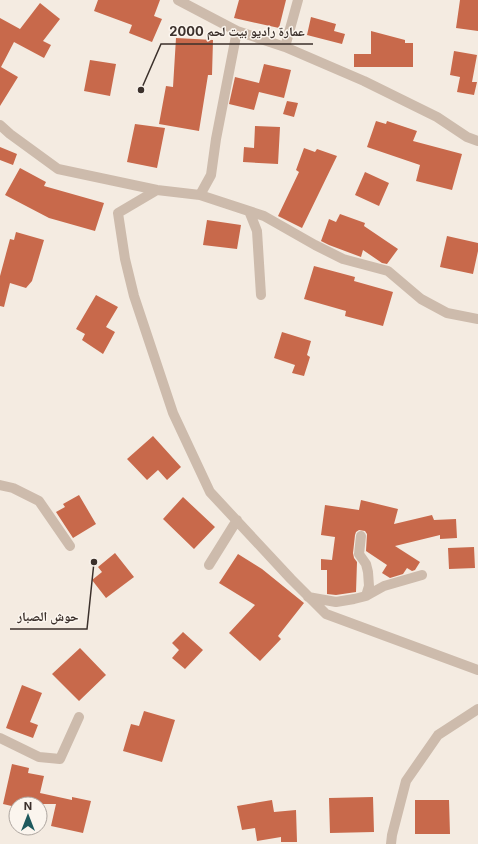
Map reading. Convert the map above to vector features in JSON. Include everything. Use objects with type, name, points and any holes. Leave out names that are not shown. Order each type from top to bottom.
[{"type":"street","points":[[178,0],[237,31],[285,47],[364,81],[437,117],[467,137],[478,141]]},
{"type":"street","points":[[285,47],[298,0]]},
{"type":"street","points":[[200,195],[211,175],[216,139],[237,31]]},
{"type":"street","points":[[0,125],[58,169],[157,190],[200,195],[264,216],[343,259],[388,271],[421,299],[447,313],[478,319]]},
{"type":"street","points":[[157,190],[118,213],[125,259],[134,296],[173,413],[210,492],[308,597],[326,614],[478,670]]},
{"type":"street","points":[[249,211],[257,231],[261,295]]},
{"type":"street","points":[[0,485],[13,488],[39,500],[70,546]]},
{"type":"street","points":[[209,565],[237,520]]},
{"type":"street","points":[[361,536],[359,554],[366,564],[369,586],[366,596]]},
{"type":"street","points":[[308,597],[336,602],[354,599],[366,596],[384,586],[422,575]]},
{"type":"street","points":[[391,844],[406,781],[438,735],[478,709]]},
{"type":"street","points":[[0,738],[39,757],[60,759],[79,717]]},
{"type":"building","points":[[98,0],[160,0],[154,16],[162,19],[152,42],[129,33],[132,25],[94,11]]},
{"type":"building","points":[[239,0],[286,0],[279,28],[234,18]]},
{"type":"building","points":[[460,0],[478,0],[478,31],[456,28]]},
{"type":"building","points":[[40,3],[60,19],[43,41],[51,45],[44,58],[14,42],[1,67],[18,77],[0,106],[0,18],[20,29]]},
{"type":"building","points":[[311,17],[336,24],[334,31],[345,34],[342,44],[307,35]]},
{"type":"building","points":[[371,31],[405,40],[405,43],[413,43],[413,67],[354,67],[354,54],[371,54]]},
{"type":"building","points":[[176,38],[213,40],[212,75],[208,75],[199,131],[159,124],[166,86],[173,87]]},
{"type":"building","points":[[454,51],[477,55],[472,82],[477,82],[474,95],[457,92],[460,77],[450,75]]},
{"type":"building","points":[[90,60],[116,64],[110,96],[84,91]]},
{"type":"building","points":[[264,64],[291,70],[284,98],[259,92],[254,110],[229,104],[235,77],[259,83]]},
{"type":"building","points":[[287,101],[298,103],[294,117],[283,114]]},
{"type":"building","points":[[376,121],[386,124],[387,121],[417,131],[413,141],[462,154],[452,190],[416,181],[420,165],[367,147]]},
{"type":"building","points":[[135,124],[165,128],[157,168],[127,162]]},
{"type":"building","points":[[255,126],[280,127],[278,164],[243,162],[244,147],[254,148]]},
{"type":"building","points":[[0,147],[17,154],[13,165],[0,160]]},
{"type":"building","points":[[304,148],[315,152],[317,149],[337,156],[302,228],[278,216],[299,172],[296,170]]},
{"type":"building","points":[[20,168],[46,182],[44,186],[104,203],[95,231],[49,218],[5,195]]},
{"type":"building","points":[[365,172],[389,183],[379,206],[355,195]]},
{"type":"building","points":[[340,214],[365,223],[364,226],[398,249],[387,264],[382,263],[363,250],[361,257],[321,241],[329,219],[336,222]]},
{"type":"building","points":[[207,220],[241,225],[237,249],[203,245]]},
{"type":"building","points":[[16,232],[44,240],[32,281],[26,288],[10,283],[4,307],[0,306],[0,276],[10,239],[14,240]]},
{"type":"building","points":[[447,236],[478,243],[478,251],[473,274],[440,267]]},
{"type":"building","points":[[314,266],[355,277],[354,281],[393,292],[383,326],[345,316],[346,311],[304,299]]},
{"type":"building","points":[[96,295],[118,307],[106,327],[115,332],[103,354],[82,340],[85,334],[76,329]]},
{"type":"building","points":[[282,332],[311,341],[307,355],[310,357],[304,376],[292,373],[295,365],[274,358]]},
{"type":"building","points":[[153,436],[181,467],[167,480],[158,470],[147,480],[127,459]]},
{"type":"building","points":[[79,495],[96,524],[73,538],[56,512],[65,507],[63,504]]},
{"type":"building","points":[[183,497],[215,527],[194,549],[163,519]]},
{"type":"building","points":[[361,500],[398,509],[394,524],[432,515],[434,520],[456,519],[457,538],[440,539],[440,535],[395,546],[420,562],[415,570],[412,571],[407,568],[403,574],[390,578],[382,573],[387,565],[366,551],[367,534],[365,531],[359,530],[355,535],[353,553],[357,562],[356,592],[336,595],[327,594],[327,570],[321,570],[321,559],[332,560],[335,537],[321,535],[325,505],[359,510]]},
{"type":"building","points":[[474,547],[475,568],[449,569],[448,548]]},
{"type":"building","points":[[115,553],[134,577],[106,598],[92,580],[102,572],[98,567]]},
{"type":"building","points":[[238,554],[262,569],[304,603],[278,636],[281,639],[260,661],[229,633],[255,605],[219,583]]},
{"type":"building","points":[[183,632],[203,650],[185,669],[172,658],[179,650],[172,643]]},
{"type":"building","points":[[80,648],[106,675],[79,701],[52,674]]},
{"type":"building","points":[[22,685],[42,693],[30,722],[38,725],[33,738],[6,728]]},
{"type":"building","points":[[144,711],[175,720],[162,762],[123,751],[131,724],[139,726]]},
{"type":"building","points":[[12,764],[29,768],[28,773],[44,776],[40,793],[72,800],[72,797],[91,801],[83,833],[51,826],[56,804],[48,804],[48,796],[8,796],[8,805],[3,804]]},
{"type":"building","points":[[373,797],[374,832],[330,833],[329,798]]},
{"type":"building","points":[[272,800],[274,812],[296,810],[297,842],[281,842],[281,837],[257,841],[255,828],[242,830],[237,806]]},
{"type":"building","points":[[415,800],[449,800],[450,834],[415,834]]},
{"type":"place","name":"عمارة راديو بيت لحم 2000","points":[[141,90]]},
{"type":"place","name":"حوش الصبار","points":[[94,562]]}]
